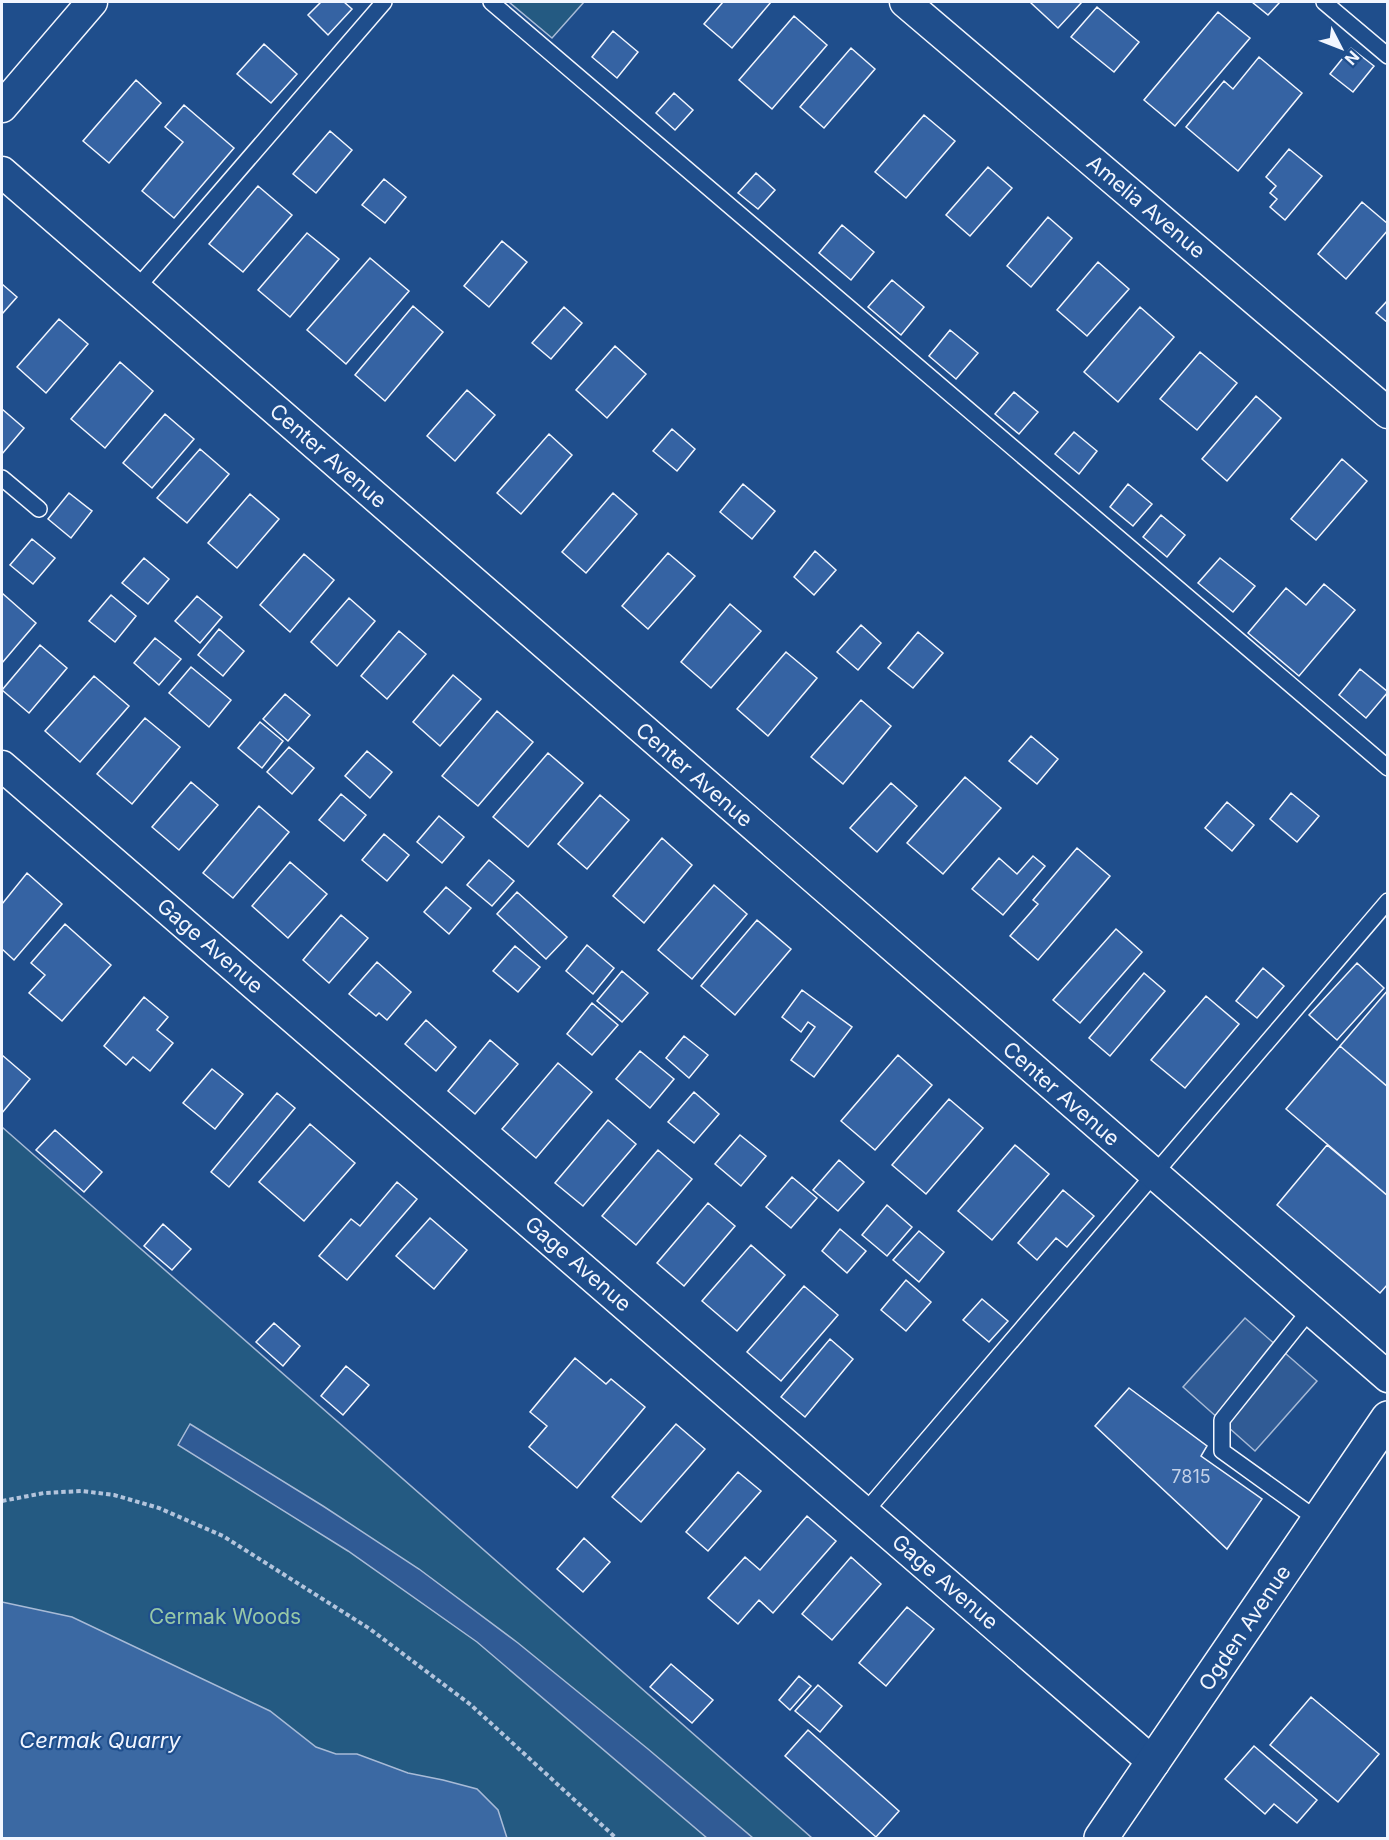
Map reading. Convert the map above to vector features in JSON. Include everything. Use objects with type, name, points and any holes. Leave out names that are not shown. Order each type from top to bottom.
[{"type":"main road","name":"Ogden Avenue","points":[[1101,1839],[1388,1418]]},
{"type":"street","points":[[2,107],[92,2]]},
{"type":"street","name":"Amelia Avenue","points":[[905,2],[1388,413]]},
{"type":"street","name":"Center Avenue","points":[[2,172],[1388,1377]]},
{"type":"street","name":"Gage Avenue","points":[[2,766],[1154,1763]]},
{"type":"lane","points":[[136,289],[384,2]]},
{"type":"lane","points":[[491,2],[1388,768]]},
{"type":"lane","points":[[1324,2],[1388,56]]},
{"type":"lane","points":[[2,478],[39,509]]},
{"type":"lane","points":[[865,1512],[1154,1174],[1384,910]]},
{"type":"lane","points":[[1310,1310],[1222,1420],[1222,1451],[1318,1520]]},
{"type":"path","points":[[2,1501],[44,1493],[82,1491],[114,1495],[159,1508],[224,1536],[370,1629],[471,1705],[616,1839]]},
{"type":"green space","points":[[509,2],[584,2],[552,38]]},
{"type":"green space","name":"Cermak Woods","points":[[2,1127],[812,1838],[2,1838]]},
{"type":"shaded area","points":[[1245,1318],[1317,1381],[1255,1451],[1183,1387]]},
{"type":"shaded area","points":[[190,1424],[323,1506],[419,1569],[518,1643],[753,1838],[707,1838],[477,1642],[348,1551],[178,1445]]},
{"type":"water","name":"Cermak Quarry","points":[[2,1602],[72,1617],[270,1711],[316,1747],[336,1754],[357,1754],[408,1773],[477,1789],[498,1810],[507,1838],[2,1838]]},
{"type":"building","points":[[321,2],[344,2],[352,9],[328,35],[308,15]]},
{"type":"building","points":[[723,2],[771,2],[732,48],[704,24]]},
{"type":"building","points":[[1032,2],[1082,2],[1058,28]]},
{"type":"building","points":[[1252,2],[1280,2],[1268,15]]},
{"type":"building","points":[[1097,7],[1139,42],[1114,72],[1071,37]]},
{"type":"building","points":[[1218,12],[1250,38],[1175,126],[1144,100]]},
{"type":"building","points":[[794,16],[827,45],[772,109],[739,80]]},
{"type":"building","points":[[613,31],[638,52],[617,78],[592,57]]},
{"type":"building","points":[[264,44],[297,74],[271,103],[237,74]]},
{"type":"building","points":[[851,48],[875,69],[824,128],[800,107]]},
{"type":"building","points":[[1351,48],[1374,66],[1353,92],[1330,74]]},
{"type":"building","points":[[1259,57],[1302,93],[1238,171],[1186,127],[1224,81],[1233,89]]},
{"type":"building","points":[[136,80],[161,103],[109,163],[83,141]]},
{"type":"building","points":[[674,93],[693,110],[675,130],[656,113]]},
{"type":"building","points":[[184,105],[234,148],[174,218],[142,191],[183,142],[165,127]]},
{"type":"building","points":[[924,115],[955,141],[906,198],[875,172]]},
{"type":"building","points":[[330,131],[352,150],[316,193],[293,174]]},
{"type":"building","points":[[1289,149],[1322,176],[1285,220],[1270,207],[1277,199],[1270,193],[1276,186],[1266,177]]},
{"type":"building","points":[[988,167],[1012,188],[970,236],[946,215]]},
{"type":"building","points":[[756,173],[775,190],[758,209],[738,193]]},
{"type":"building","points":[[384,179],[406,197],[385,223],[362,205]]},
{"type":"building","points":[[258,186],[292,215],[243,272],[209,244]]},
{"type":"building","points":[[1362,202],[1388,224],[1388,230],[1346,279],[1318,254]]},
{"type":"building","points":[[1048,217],[1072,238],[1031,287],[1007,266]]},
{"type":"building","points":[[842,225],[874,252],[851,280],[819,253]]},
{"type":"building","points":[[307,233],[339,259],[290,317],[258,290]]},
{"type":"building","points":[[502,241],[527,262],[489,307],[464,286]]},
{"type":"building","points":[[370,258],[409,291],[346,364],[307,330]]},
{"type":"building","points":[[1098,262],[1129,289],[1087,336],[1057,310]]},
{"type":"building","points":[[892,280],[924,307],[901,335],[868,307]]},
{"type":"building","points":[[2,284],[17,297],[2,314]]},
{"type":"building","points":[[1388,300],[1388,323],[1376,313]]},
{"type":"building","points":[[413,306],[443,332],[385,401],[355,375]]},
{"type":"building","points":[[564,307],[582,323],[551,359],[532,343]]},
{"type":"building","points":[[1140,307],[1174,337],[1118,402],[1084,372]]},
{"type":"building","points":[[59,319],[88,344],[46,393],[17,367]]},
{"type":"building","points":[[950,330],[978,353],[956,379],[929,356]]},
{"type":"building","points":[[615,346],[646,374],[607,418],[576,390]]},
{"type":"building","points":[[1200,352],[1237,383],[1197,430],[1160,399]]},
{"type":"building","points":[[120,362],[153,391],[105,448],[71,419]]},
{"type":"building","points":[[467,390],[495,415],[455,461],[427,436]]},
{"type":"building","points":[[1014,392],[1038,412],[1019,434],[995,414]]},
{"type":"building","points":[[1256,396],[1281,418],[1227,481],[1202,459]]},
{"type":"building","points":[[2,409],[24,428],[2,454]]},
{"type":"building","points":[[165,414],[194,439],[152,488],[123,463]]},
{"type":"building","points":[[672,429],[695,449],[677,471],[653,451]]},
{"type":"building","points":[[1074,432],[1097,451],[1079,474],[1055,454]]},
{"type":"building","points":[[549,434],[572,455],[521,514],[497,493]]},
{"type":"building","points":[[200,449],[229,474],[187,523],[157,498]]},
{"type":"building","points":[[1342,459],[1367,481],[1316,540],[1291,519]]},
{"type":"building","points":[[743,484],[775,511],[752,539],[720,512]]},
{"type":"building","points":[[1128,484],[1152,504],[1133,526],[1110,507]]},
{"type":"building","points":[[69,493],[92,511],[71,538],[48,519]]},
{"type":"building","points":[[613,493],[637,514],[586,573],[562,552]]},
{"type":"building","points":[[250,494],[279,519],[237,568],[208,543]]},
{"type":"building","points":[[1161,515],[1185,535],[1167,557],[1143,537]]},
{"type":"building","points":[[32,539],[55,558],[33,584],[10,565]]},
{"type":"building","points":[[815,551],[836,570],[814,595],[794,577]]},
{"type":"building","points":[[668,553],[695,576],[648,629],[622,606]]},
{"type":"building","points":[[304,554],[334,580],[290,632],[260,605]]},
{"type":"building","points":[[144,558],[169,579],[148,604],[122,583]]},
{"type":"building","points":[[1220,558],[1255,586],[1233,612],[1198,583]]},
{"type":"building","points":[[1324,584],[1355,610],[1299,676],[1248,633],[1286,588],[1306,605]]},
{"type":"building","points":[[2,593],[36,623],[2,663]]},
{"type":"building","points":[[111,595],[136,616],[115,642],[89,621]]},
{"type":"building","points":[[197,596],[222,617],[200,643],[175,621]]},
{"type":"building","points":[[349,598],[375,621],[337,666],[311,642]]},
{"type":"building","points":[[730,604],[761,631],[711,688],[681,662]]},
{"type":"building","points":[[861,625],[881,643],[858,670],[837,652]]},
{"type":"building","points":[[219,629],[244,651],[223,676],[198,655]]},
{"type":"building","points":[[399,631],[426,654],[387,699],[361,676]]},
{"type":"building","points":[[918,632],[943,653],[913,688],[888,668]]},
{"type":"building","points":[[155,638],[181,659],[159,685],[134,663]]},
{"type":"building","points":[[40,645],[67,668],[29,713],[2,690]]},
{"type":"building","points":[[786,652],[817,678],[768,736],[737,709]]},
{"type":"building","points":[[191,667],[231,700],[209,727],[169,693]]},
{"type":"building","points":[[1360,669],[1388,692],[1366,718],[1339,695]]},
{"type":"building","points":[[453,675],[481,699],[440,746],[413,722]]},
{"type":"building","points":[[94,676],[129,706],[80,762],[45,731]]},
{"type":"building","points":[[285,694],[310,715],[288,741],[263,719]]},
{"type":"building","points":[[861,700],[891,726],[843,784],[811,757]]},
{"type":"building","points":[[497,711],[533,742],[478,806],[442,776]]},
{"type":"building","points":[[145,718],[180,747],[132,804],[97,774]]},
{"type":"building","points":[[260,722],[283,741],[262,768],[238,748]]},
{"type":"building","points":[[1031,736],[1058,759],[1037,784],[1009,761]]},
{"type":"building","points":[[289,747],[314,768],[292,794],[267,772]]},
{"type":"building","points":[[367,751],[392,772],[370,798],[345,776]]},
{"type":"building","points":[[548,753],[583,783],[528,847],[493,817]]},
{"type":"building","points":[[965,777],[1001,808],[943,874],[907,843]]},
{"type":"building","points":[[191,782],[218,805],[179,850],[152,827]]},
{"type":"building","points":[[891,783],[917,806],[877,852],[850,828]]},
{"type":"building","points":[[1291,793],[1319,816],[1297,842],[1270,819]]},
{"type":"building","points":[[341,794],[366,815],[344,841],[319,820]]},
{"type":"building","points":[[600,795],[629,820],[587,869],[558,844]]},
{"type":"building","points":[[1227,802],[1254,825],[1232,851],[1205,828]]},
{"type":"building","points":[[259,806],[289,832],[233,898],[203,873]]},
{"type":"building","points":[[439,816],[464,837],[442,863],[417,842]]},
{"type":"building","points":[[384,834],[409,855],[387,881],[362,860]]},
{"type":"building","points":[[662,838],[692,865],[644,923],[613,896]]},
{"type":"building","points":[[1077,848],[1110,876],[1038,960],[1010,936],[1038,904],[1033,900]]},
{"type":"building","points":[[1033,856],[1045,866],[1003,915],[972,889],[999,858],[1017,874]]},
{"type":"building","points":[[489,860],[514,881],[492,906],[467,885]]},
{"type":"building","points":[[290,862],[327,894],[288,938],[252,906]]},
{"type":"building","points":[[27,873],[62,904],[14,960],[2,949],[2,904]]},
{"type":"building","points":[[714,885],[747,914],[692,979],[658,950]]},
{"type":"building","points":[[446,887],[471,908],[449,934],[424,912]]},
{"type":"building","points":[[517,892],[567,937],[546,959],[497,914]]},
{"type":"building","points":[[341,915],[368,938],[329,983],[303,960]]},
{"type":"building","points":[[757,920],[791,949],[735,1015],[701,986]]},
{"type":"building","points":[[65,924],[111,965],[62,1021],[29,993],[45,975],[31,963]]},
{"type":"building","points":[[1116,929],[1142,952],[1080,1023],[1053,1000]]},
{"type":"building","points":[[587,945],[614,968],[593,994],[566,971]]},
{"type":"building","points":[[515,946],[540,967],[518,992],[493,971]]},
{"type":"building","points":[[377,962],[411,992],[387,1020],[379,1013],[376,1016],[349,994]]},
{"type":"building","points":[[1357,963],[1384,988],[1337,1040],[1309,1015]]},
{"type":"building","points":[[1263,968],[1284,986],[1257,1018],[1236,1001]]},
{"type":"building","points":[[622,971],[648,993],[622,1022],[597,1001]]},
{"type":"building","points":[[1144,973],[1165,991],[1110,1056],[1089,1038]]},
{"type":"building","points":[[802,990],[852,1027],[814,1077],[791,1060],[815,1027],[808,1022],[801,1032],[782,1017]]},
{"type":"building","points":[[1388,990],[1388,1087],[1340,1046]]},
{"type":"building","points":[[1206,996],[1239,1024],[1185,1088],[1151,1060]]},
{"type":"building","points":[[144,997],[168,1017],[157,1030],[173,1043],[150,1071],[133,1057],[126,1065],[104,1046]]},
{"type":"building","points":[[592,1003],[618,1025],[592,1055],[567,1034]]},
{"type":"building","points":[[426,1020],[456,1047],[436,1071],[405,1044]]},
{"type":"building","points":[[684,1036],[708,1055],[689,1078],[666,1058]]},
{"type":"building","points":[[490,1040],[518,1064],[475,1114],[448,1091]]},
{"type":"building","points":[[1340,1046],[1388,1087],[1388,1196],[1286,1109]]},
{"type":"building","points":[[640,1051],[674,1079],[650,1108],[616,1079]]},
{"type":"building","points":[[2,1055],[30,1079],[2,1113]]},
{"type":"building","points":[[898,1055],[932,1085],[875,1150],[841,1121]]},
{"type":"building","points":[[558,1063],[592,1092],[536,1158],[502,1129]]},
{"type":"building","points":[[212,1069],[243,1094],[215,1129],[183,1103]]},
{"type":"building","points":[[694,1092],[719,1114],[694,1143],[668,1122]]},
{"type":"building","points":[[277,1093],[295,1108],[229,1187],[211,1172]]},
{"type":"building","points":[[949,1099],[983,1128],[926,1194],[892,1165]]},
{"type":"building","points":[[608,1120],[636,1144],[583,1206],[555,1183]]},
{"type":"building","points":[[310,1124],[355,1163],[304,1221],[259,1182]]},
{"type":"building","points":[[55,1130],[102,1172],[84,1192],[36,1150]]},
{"type":"building","points":[[740,1135],[766,1156],[741,1186],[715,1164]]},
{"type":"building","points":[[1015,1145],[1049,1174],[992,1240],[958,1211]]},
{"type":"building","points":[[1327,1145],[1388,1196],[1388,1284],[1380,1293],[1277,1205]]},
{"type":"building","points":[[658,1150],[692,1179],[636,1245],[602,1216]]},
{"type":"building","points":[[839,1160],[864,1182],[838,1211],[813,1190]]},
{"type":"building","points":[[792,1177],[817,1198],[791,1228],[766,1207]]},
{"type":"building","points":[[397,1182],[417,1199],[347,1280],[319,1256],[351,1219],[360,1226]]},
{"type":"building","points":[[1063,1190],[1094,1216],[1067,1247],[1056,1238],[1037,1260],[1018,1243]]},
{"type":"building","points":[[708,1203],[735,1226],[684,1286],[657,1263]]},
{"type":"building","points":[[887,1205],[912,1227],[887,1256],[862,1235]]},
{"type":"building","points":[[430,1218],[467,1250],[434,1289],[396,1256]]},
{"type":"building","points":[[163,1224],[191,1249],[172,1270],[144,1246]]},
{"type":"building","points":[[840,1229],[866,1251],[847,1273],[822,1251]]},
{"type":"building","points":[[919,1231],[944,1252],[919,1282],[893,1260]]},
{"type":"building","points":[[751,1245],[785,1275],[737,1331],[702,1301]]},
{"type":"building","points":[[906,1280],[931,1302],[906,1331],[881,1310]]},
{"type":"building","points":[[804,1286],[838,1315],[781,1381],[747,1352]]},
{"type":"building","points":[[982,1299],[1008,1321],[989,1342],[963,1320]]},
{"type":"building","points":[[274,1323],[300,1346],[283,1366],[256,1342]]},
{"type":"building","points":[[830,1339],[853,1359],[805,1417],[781,1397]]},
{"type":"building","points":[[575,1358],[606,1384],[611,1379],[645,1407],[577,1488],[529,1447],[547,1426],[530,1412]]},
{"type":"building","points":[[346,1366],[369,1385],[343,1415],[321,1396]]},
{"type":"building","points":[[1129,1388],[1207,1446],[1201,1456],[1262,1499],[1227,1549],[1095,1426]]},
{"type":"building","points":[[676,1424],[705,1449],[641,1522],[612,1497]]},
{"type":"building","points":[[738,1472],[761,1491],[708,1551],[686,1532]]},
{"type":"building","points":[[807,1516],[836,1541],[773,1613],[759,1600],[738,1624],[708,1598],[745,1557],[760,1570]]},
{"type":"building","points":[[584,1538],[610,1562],[583,1592],[557,1569]]},
{"type":"building","points":[[851,1557],[881,1584],[832,1640],[802,1614]]},
{"type":"building","points":[[907,1607],[934,1629],[886,1686],[859,1663]]},
{"type":"building","points":[[671,1664],[713,1700],[692,1723],[650,1687]]},
{"type":"building","points":[[799,1676],[811,1686],[790,1710],[779,1700]]},
{"type":"building","points":[[818,1685],[842,1706],[820,1732],[795,1711]]},
{"type":"building","points":[[1311,1697],[1379,1754],[1338,1802],[1270,1745]]},
{"type":"building","points":[[808,1730],[899,1811],[876,1837],[785,1756]]},
{"type":"building","points":[[1254,1746],[1317,1800],[1297,1823],[1274,1804],[1265,1814],[1225,1779]]}]
